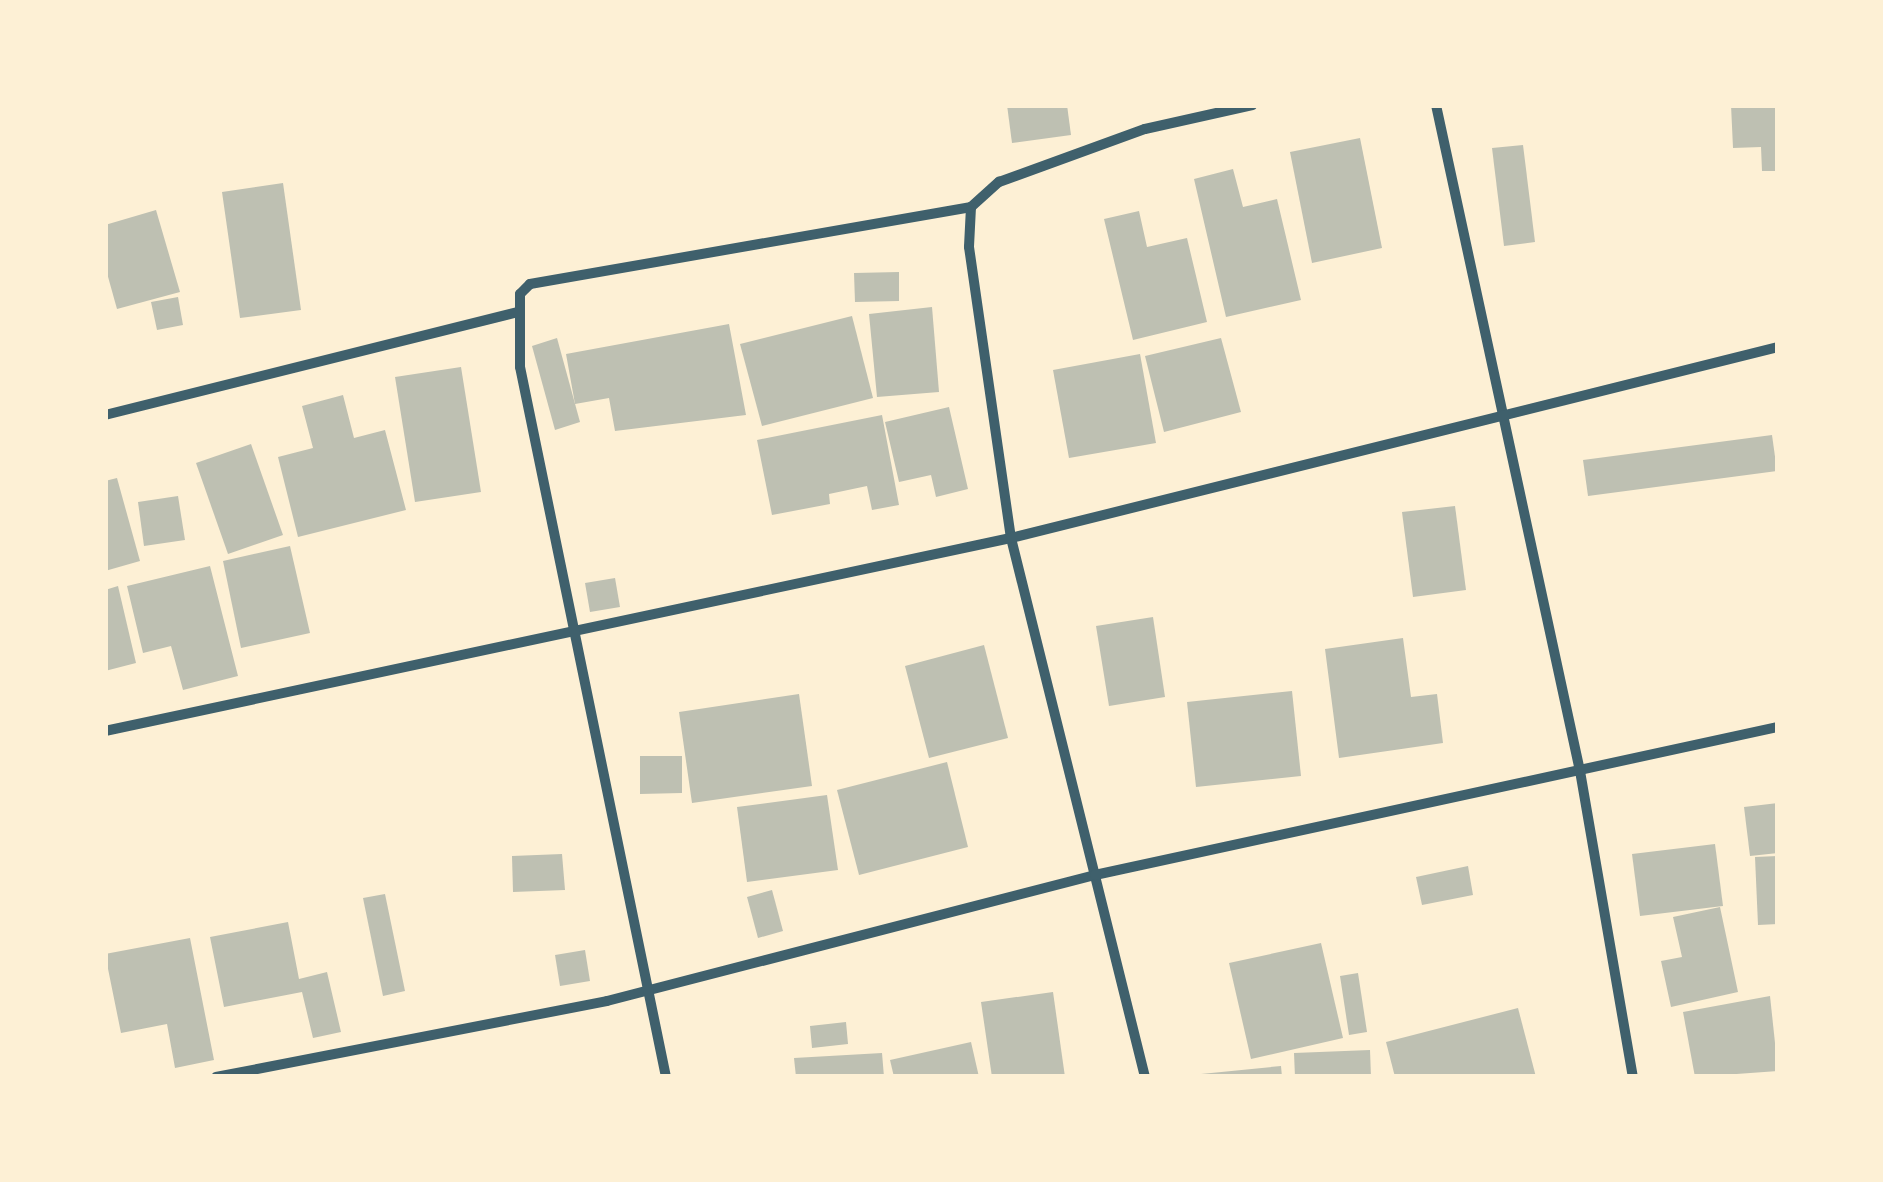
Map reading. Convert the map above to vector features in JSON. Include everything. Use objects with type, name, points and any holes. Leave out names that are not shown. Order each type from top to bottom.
[{"type":"street","points":[[666,1077],[520,367],[520,294],[530,284],[972,208],[999,182],[1108,142],[1252,105]]},
{"type":"street","points":[[1436,105],[1580,771],[1633,1077]]},
{"type":"street","points":[[972,208],[969,247],[1011,538],[1145,1077]]},
{"type":"street","points":[[105,416],[517,312]]},
{"type":"street","points":[[105,731],[1011,538],[1778,346]]},
{"type":"street","points":[[216,1077],[647,988],[1095,875],[1778,727]]},
{"type":"building","points":[[1007,105],[1067,105],[1071,135],[1012,143]]},
{"type":"building","points":[[1731,105],[1778,105],[1778,171],[1762,171],[1761,147],[1733,148]]},
{"type":"building","points":[[1360,138],[1382,248],[1312,263],[1290,152]]},
{"type":"building","points":[[1523,145],[1535,242],[1504,246],[1492,148]]},
{"type":"building","points":[[1233,169],[1243,207],[1277,199],[1301,300],[1226,317],[1194,179]]},
{"type":"building","points":[[283,183],[301,310],[240,318],[222,192]]},
{"type":"building","points":[[156,210],[180,292],[117,309],[105,266],[105,225]]},
{"type":"building","points":[[1139,211],[1147,247],[1187,238],[1207,322],[1133,340],[1104,219]]},
{"type":"building","points":[[899,272],[899,301],[855,302],[854,273]]},
{"type":"building","points":[[178,297],[183,325],[157,330],[151,302]]},
{"type":"building","points":[[932,307],[939,392],[877,397],[869,314]]},
{"type":"building","points":[[852,316],[873,398],[762,426],[740,344]]},
{"type":"building","points":[[729,324],[746,415],[615,431],[609,398],[575,404],[566,354]]},
{"type":"building","points":[[557,338],[580,422],[555,430],[532,346]]},
{"type":"building","points":[[1221,338],[1241,412],[1164,432],[1145,356]]},
{"type":"building","points":[[1140,354],[1156,443],[1069,458],[1053,370]]},
{"type":"building","points":[[461,367],[481,492],[415,502],[395,377]]},
{"type":"building","points":[[343,395],[354,438],[385,430],[406,510],[298,537],[278,457],[313,448],[302,406]]},
{"type":"building","points":[[949,407],[968,489],[936,497],[931,475],[899,482],[885,422]]},
{"type":"building","points":[[882,415],[899,505],[872,510],[867,486],[829,494],[830,504],[772,515],[757,440]]},
{"type":"building","points":[[1772,435],[1777,471],[1588,496],[1583,460]]},
{"type":"building","points":[[251,444],[283,535],[228,554],[196,463]]},
{"type":"building","points":[[117,478],[140,561],[105,571],[105,481]]},
{"type":"building","points":[[178,496],[185,540],[144,546],[138,502]]},
{"type":"building","points":[[1455,506],[1466,590],[1413,597],[1402,512]]},
{"type":"building","points":[[290,546],[310,633],[241,648],[223,561]]},
{"type":"building","points":[[210,566],[238,676],[183,690],[171,646],[143,653],[127,586]]},
{"type":"building","points":[[615,578],[620,607],[590,612],[585,583]]},
{"type":"building","points":[[118,586],[136,663],[105,671],[105,590]]},
{"type":"building","points":[[1153,617],[1165,697],[1109,706],[1096,626]]},
{"type":"building","points":[[1403,638],[1411,697],[1437,694],[1443,743],[1339,758],[1325,649]]},
{"type":"building","points":[[984,645],[1008,738],[929,758],[905,666]]},
{"type":"building","points":[[1292,691],[1301,776],[1196,787],[1187,702]]},
{"type":"building","points":[[799,694],[812,786],[692,803],[679,712]]},
{"type":"building","points":[[640,756],[682,756],[682,793],[640,794]]},
{"type":"building","points":[[947,762],[968,847],[859,875],[837,790]]},
{"type":"building","points":[[827,795],[838,870],[747,882],[737,807]]},
{"type":"building","points":[[1778,803],[1778,853],[1750,856],[1744,807]]},
{"type":"building","points":[[1715,844],[1723,906],[1640,916],[1632,854]]},
{"type":"building","points":[[562,854],[565,890],[513,892],[512,856]]},
{"type":"building","points":[[1778,856],[1778,924],[1758,925],[1755,857]]},
{"type":"building","points":[[1468,866],[1473,895],[1422,905],[1416,877]]},
{"type":"building","points":[[772,890],[783,931],[758,938],[747,897]]},
{"type":"building","points":[[385,894],[405,991],[383,996],[363,898]]},
{"type":"building","points":[[1720,907],[1738,992],[1671,1007],[1661,961],[1682,957],[1673,917]]},
{"type":"building","points":[[288,922],[299,979],[327,972],[341,1032],[313,1038],[302,992],[224,1007],[210,937]]},
{"type":"building","points":[[190,938],[214,1060],[175,1068],[167,1024],[121,1033],[105,954]]},
{"type":"building","points":[[1321,943],[1343,1038],[1251,1059],[1229,963]]},
{"type":"building","points":[[585,950],[590,981],[560,986],[555,955]]},
{"type":"building","points":[[1358,973],[1367,1032],[1349,1035],[1340,976]]},
{"type":"building","points":[[1053,992],[1065,1077],[992,1077],[981,1002]]},
{"type":"building","points":[[1770,996],[1778,1071],[1695,1077],[1683,1012]]},
{"type":"building","points":[[1518,1008],[1536,1077],[1395,1077],[1386,1042]]},
{"type":"building","points":[[846,1022],[848,1044],[812,1048],[810,1026]]},
{"type":"building","points":[[971,1042],[979,1077],[894,1077],[890,1060]]},
{"type":"building","points":[[1370,1050],[1371,1077],[1295,1077],[1294,1053]]},
{"type":"building","points":[[882,1053],[884,1077],[796,1077],[794,1058]]},
{"type":"building","points":[[1281,1066],[1282,1077],[1201,1077],[1201,1074]]}]
